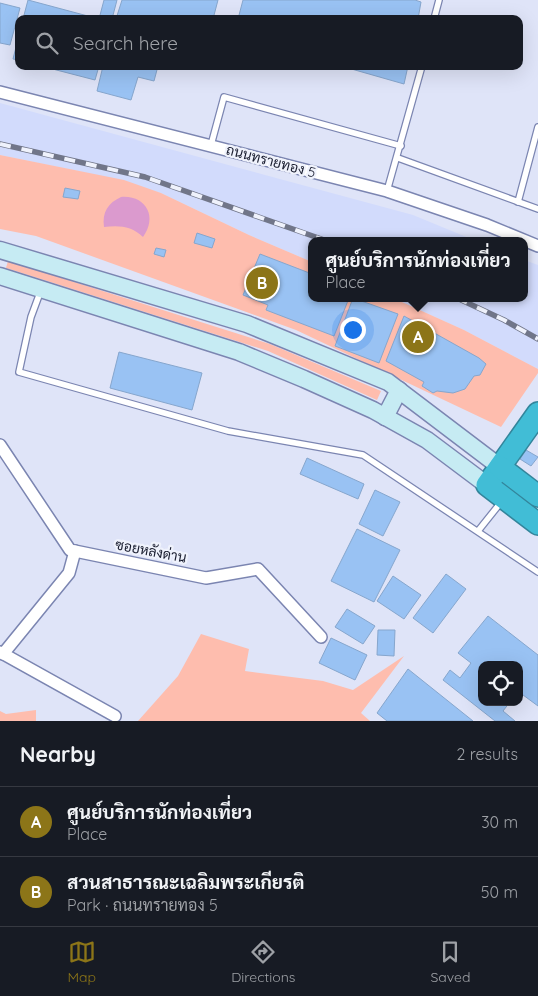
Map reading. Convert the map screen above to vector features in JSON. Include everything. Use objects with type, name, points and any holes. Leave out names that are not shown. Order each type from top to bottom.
[{"type":"highway","points":[[538,413],[488,484],[506,495],[538,524]]},
{"type":"highway","points":[[500,467],[538,496]]},
{"type":"main road","points":[[0,250],[247,324],[388,382],[500,467]]},
{"type":"main road","points":[[0,276],[239,352],[304,379],[385,417],[427,440],[488,484]]},
{"type":"main road","points":[[385,417],[399,390]]},
{"type":"street","name":"ถนนทรายทอง 5","points":[[0,92],[387,191],[487,225],[516,237]]},
{"type":"street","points":[[0,445],[70,550],[74,551],[70,573],[1,653],[115,716]]},
{"type":"street","name":"ซอยหลังด่าน","points":[[74,551],[206,578],[258,569],[321,637]]},
{"type":"lane","points":[[435,15],[439,0]]},
{"type":"lane","points":[[387,191],[398,158],[421,70]]},
{"type":"lane","points":[[211,145],[224,97],[401,146]]},
{"type":"lane","points":[[518,202],[538,127]]},
{"type":"lane","points":[[398,158],[538,209]]},
{"type":"lane","points":[[41,288],[31,317],[19,372],[228,432],[363,456],[538,572]]},
{"type":"lane","points":[[478,531],[506,495]]},
{"type":"shaded area","points":[[0,103],[413,215],[466,237],[308,237],[308,260],[249,235],[161,193],[82,172],[0,155]]},
{"type":"shaded area","points":[[0,155],[124,180],[161,193],[249,235],[308,260],[308,302],[402,302],[464,330],[538,369],[538,373],[501,427],[296,330],[36,236],[0,229]]},
{"type":"shaded area","points":[[121,197],[130,197],[137,200],[147,209],[149,222],[143,237],[139,233],[125,227],[104,227],[105,212],[109,205]]},
{"type":"shaded area","points":[[8,261],[270,344],[381,391],[377,400],[268,351],[6,268]]},
{"type":"shaded area","points":[[528,261],[538,265],[538,369],[464,330],[402,302],[528,302]]},
{"type":"shaded area","points":[[201,634],[249,649],[245,671],[323,681],[353,690],[404,656],[361,713],[370,721],[138,721],[178,676]]},
{"type":"shaded area","points":[[36,710],[36,721],[0,721],[0,711],[6,714]]},
{"type":"building","points":[[28,0],[84,15],[24,15]]},
{"type":"building","points":[[104,0],[117,0],[113,15],[100,15]]},
{"type":"building","points":[[122,0],[218,0],[214,15],[117,15]]},
{"type":"building","points":[[243,0],[415,0],[421,2],[419,15],[239,15]]},
{"type":"building","points":[[0,3],[20,8],[18,15],[15,15],[15,26],[10,45],[0,43]]},
{"type":"building","points":[[56,70],[98,70],[95,80]]},
{"type":"building","points":[[102,70],[157,70],[154,81],[138,77],[131,100],[97,91]]},
{"type":"building","points":[[355,70],[407,70],[404,84]]},
{"type":"building","points":[[65,188],[80,191],[78,199],[63,197]]},
{"type":"building","points":[[197,233],[215,239],[212,248],[194,243]]},
{"type":"building","points":[[156,248],[166,250],[164,257],[154,254]]},
{"type":"building","points":[[260,254],[308,272],[308,302],[347,302],[334,336],[266,310],[268,305],[243,295]]},
{"type":"building","points":[[352,302],[364,302],[398,314],[379,363],[335,346]]},
{"type":"building","points":[[404,316],[479,358],[486,364],[480,375],[474,376],[465,389],[453,393],[437,391],[433,393],[422,386],[424,382],[386,361]]},
{"type":"building","points":[[119,352],[202,373],[192,410],[110,388]]},
{"type":"building","points":[[526,450],[538,457],[531,466],[520,459]]},
{"type":"building","points":[[307,458],[364,484],[358,499],[300,474]]},
{"type":"building","points":[[375,490],[400,502],[383,536],[359,524]]},
{"type":"building","points":[[357,529],[400,550],[374,602],[331,581]]},
{"type":"building","points":[[446,574],[466,589],[433,633],[413,618]]},
{"type":"building","points":[[393,576],[421,595],[404,619],[377,601]]},
{"type":"building","points":[[347,609],[375,626],[363,644],[335,627]]},
{"type":"building","points":[[488,616],[538,655],[538,706],[523,695],[523,661],[478,661],[478,706],[507,706],[503,711],[515,721],[495,721],[443,680],[450,670],[460,678],[471,663],[458,653]]},
{"type":"building","points":[[378,630],[395,630],[394,656],[377,655]]},
{"type":"building","points":[[331,638],[367,655],[355,680],[319,663]]},
{"type":"building","points":[[408,669],[473,721],[387,721],[377,713]]},
{"type":"railway","points":[[0,144],[145,177],[316,237]]},
{"type":"railway","points":[[466,302],[538,339]]},
{"type":"place","name":"สวนสาธารณะเฉลิมพระเกียรติ","points":[[262,283]]},
{"type":"place","name":"ศูนย์บริการนักท่องเที่ยว","points":[[418,337]]}]
